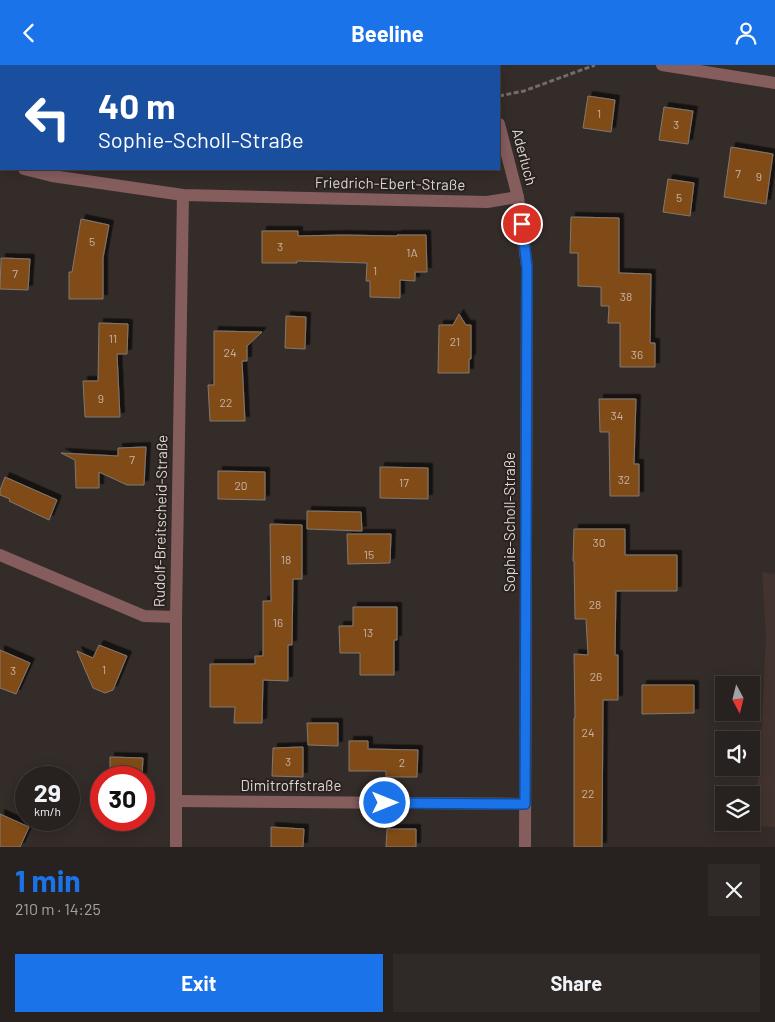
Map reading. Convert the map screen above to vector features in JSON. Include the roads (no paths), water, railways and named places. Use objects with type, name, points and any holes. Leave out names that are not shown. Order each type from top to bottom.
[{"type":"street","points":[[662,65],[775,83]]},
{"type":"street","name":"Aderluch","points":[[500,128],[518,197]]},
{"type":"street","name":"Friedrich-Ebert-Straße","points":[[28,170],[52,176],[183,195],[487,202],[518,197]]},
{"type":"street","name":"Rudolf-Breitscheid-Straße","points":[[176,847],[176,617],[183,195]]},
{"type":"street","name":"Sophie-Scholl-Straße","points":[[518,197],[527,267],[525,847]]},
{"type":"street","points":[[0,555],[144,616],[176,617]]},
{"type":"street","name":"Dimitroffstraße","points":[[176,801],[525,804]]}]
